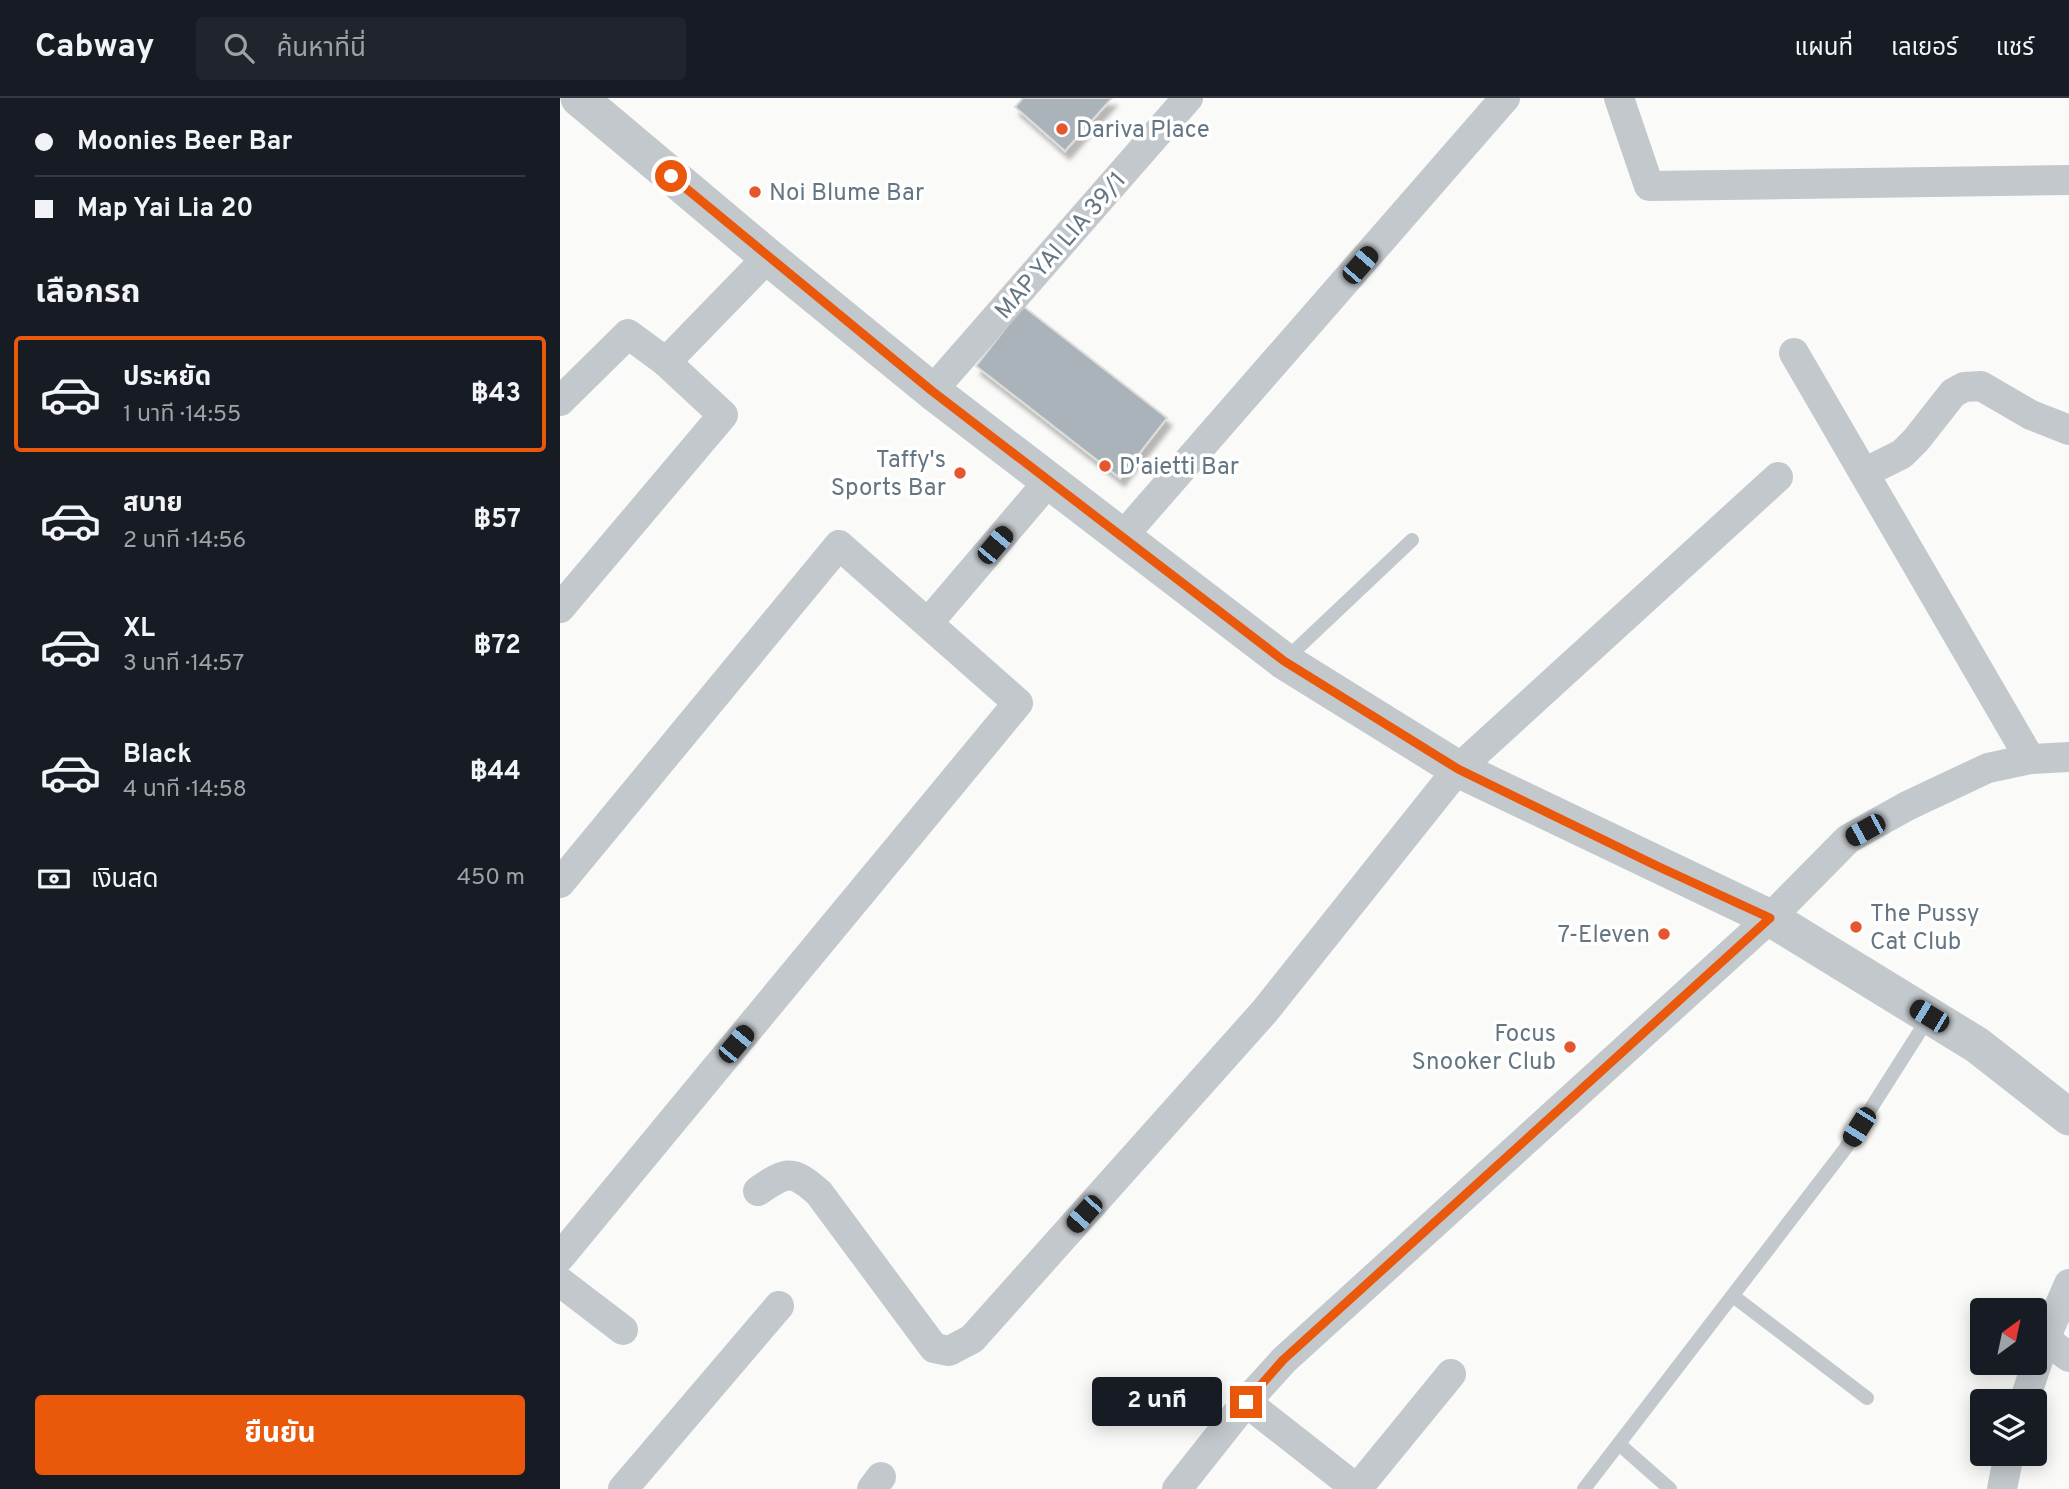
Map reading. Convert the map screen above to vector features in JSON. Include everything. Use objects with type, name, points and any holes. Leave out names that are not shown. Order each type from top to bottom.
[{"type":"street","name":"MAP YAI LIA 39/1","points":[[932,391],[1188,98]]},
{"type":"street","points":[[1123,536],[1506,98]]},
{"type":"street","points":[[1619,98],[1649,186],[2069,180]]},
{"type":"street","points":[[592,102],[768,257],[932,391],[1284,661],[1458,769],[1770,918],[1977,1045],[2069,1117]]},
{"type":"street","points":[[666,362],[768,257]]},
{"type":"street","points":[[560,401],[628,334],[666,362],[723,415],[560,608]]},
{"type":"street","points":[[1794,353],[2030,759]]},
{"type":"street","points":[[1864,473],[1902,454],[1953,393],[1964,387],[1982,386],[2031,415],[2069,430]]},
{"type":"street","points":[[758,1191],[779,1176],[791,1175],[803,1179],[819,1193],[934,1348],[949,1351],[972,1339],[1264,1012],[1458,769],[1779,477]]},
{"type":"street","points":[[928,623],[1048,482]]},
{"type":"street","points":[[560,883],[839,545],[1018,703],[560,1257]]},
{"type":"street","points":[[1177,1489],[1283,1360],[1770,918],[1848,839],[1907,806],[1988,768],[2030,759],[2069,757]]},
{"type":"street","points":[[560,1282],[623,1330]]},
{"type":"street","points":[[2048,1332],[2069,1284]]},
{"type":"street","points":[[622,1489],[779,1306]]},
{"type":"street","points":[[2048,1341],[2069,1357]]},
{"type":"street","points":[[1246,1402],[1357,1489],[1451,1374]]},
{"type":"street","points":[[2002,1489],[2007,1466]]},
{"type":"lane","points":[[1284,661],[1412,540]]},
{"type":"lane","points":[[1584,1489],[1845,1149],[1929,1016]]},
{"type":"lane","points":[[1733,1296],[1867,1398]]},
{"type":"lane","points":[[1619,1444],[1670,1489]]},
{"type":"building","name":"Dariva Place","points":[[1023,98],[1112,98],[1065,151],[1015,107]]},
{"type":"building","points":[[1023,306],[1167,418],[1120,478],[976,366]]},
{"type":"place","name":"Dariva Place","points":[[1062,129]]},
{"type":"place","name":"Noi Blume Bar","points":[[755,192]]},
{"type":"place","name":"D'aietti Bar","points":[[1105,466]]},
{"type":"place","name":"Taffy's Sports Bar","points":[[960,473]]},
{"type":"place","name":"The Pussy Cat Club","points":[[1856,927]]},
{"type":"place","name":"7-Eleven","points":[[1664,934]]},
{"type":"place","name":"Focus Snooker Club","points":[[1570,1047]]},
{"type":"route","points":[[671,176],[932,391],[1284,661],[1458,769],[1770,918],[1283,1360],[1246,1402]]}]
